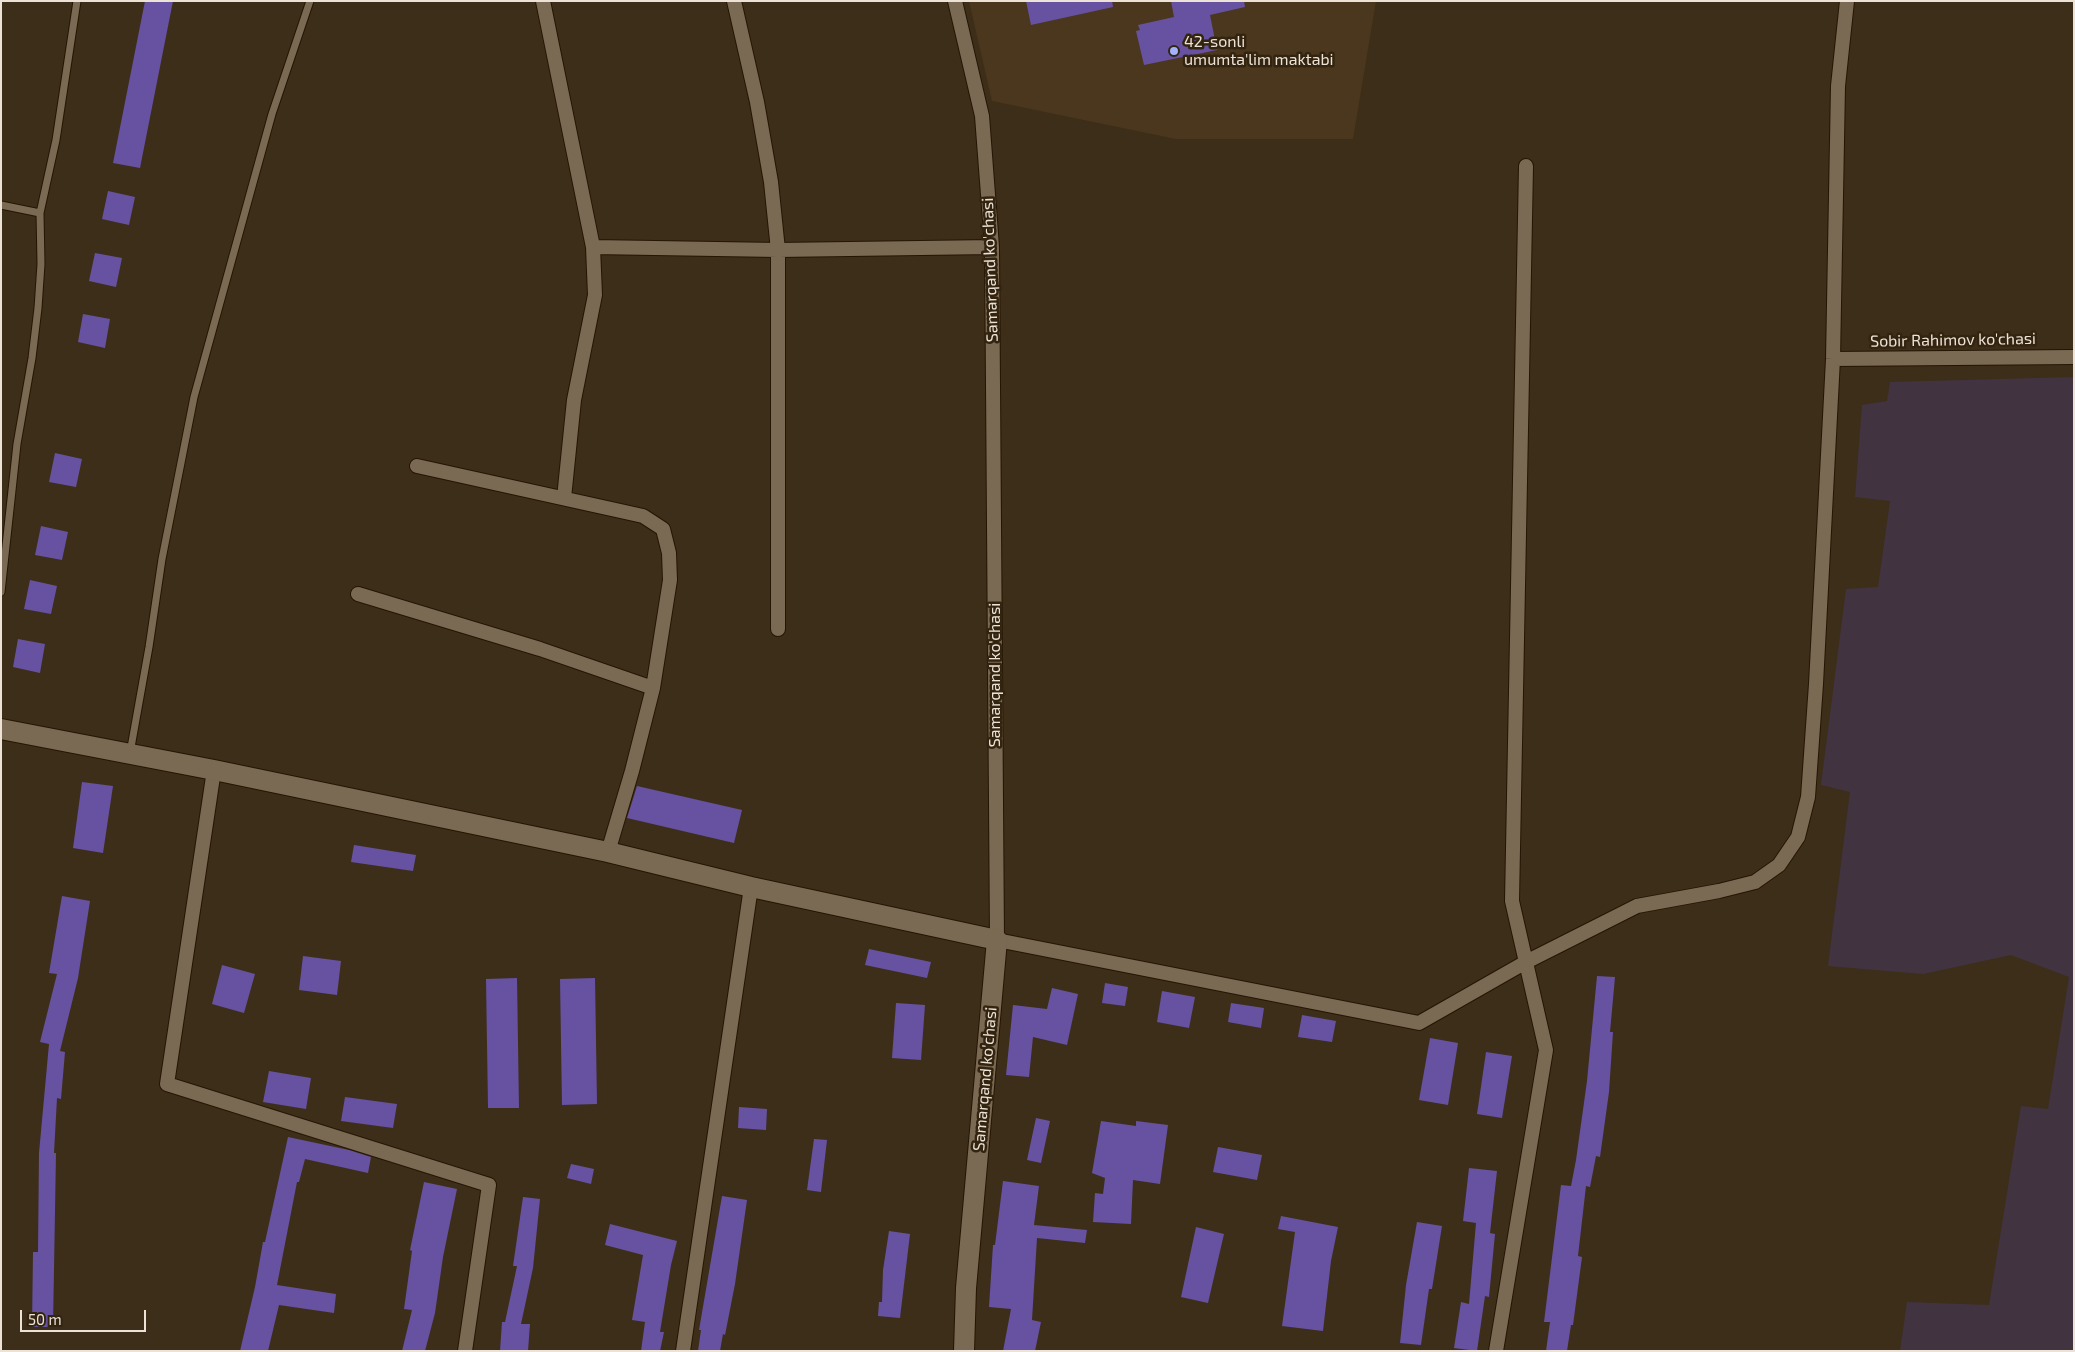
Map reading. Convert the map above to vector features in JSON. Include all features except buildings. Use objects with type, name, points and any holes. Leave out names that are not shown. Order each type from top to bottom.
[{"type":"street","points":[[543,1],[593,247],[595,295],[574,400],[564,498]]},
{"type":"street","points":[[734,1],[771,182],[778,250],[778,629]]},
{"type":"street","name":"Samarqand ko'chasi","points":[[955,1],[982,116],[992,247],[998,940],[966,1288],[964,1351]]},
{"type":"street","points":[[1,729],[214,770],[608,852],[751,887],[998,940],[1419,1024],[1526,962],[1637,906],[1719,891],[1755,882],[1778,865],[1798,838],[1808,797],[1812,740],[1832,359],[1838,86],[1847,1]]},
{"type":"street","points":[[1496,1351],[1546,1050],[1512,901],[1526,166]]},
{"type":"street","points":[[593,247],[778,250],[992,247]]},
{"type":"street","name":"Sobir Rahimov ko'chasi","points":[[1832,359],[2074,356]]},
{"type":"street","points":[[417,466],[643,516],[663,529],[669,553],[670,580],[653,688],[632,771],[608,852]]},
{"type":"street","points":[[358,594],[540,649],[653,688]]},
{"type":"street","points":[[214,770],[167,1084],[490,1185],[465,1351]]},
{"type":"street","points":[[683,1351],[751,887]]},
{"type":"lane","points":[[1,592],[17,444],[32,358],[38,308],[41,264],[40,213],[56,140],[78,1]]},
{"type":"lane","points":[[130,753],[162,559],[194,397],[272,114],[310,1]]},
{"type":"lane","points":[[1,205],[40,213]]},
{"type":"shaded area","name":"42-sonli umumta'lim maktabi","points":[[969,1],[1376,1],[1353,139],[1176,139],[992,101]]},
{"type":"shaded area","points":[[2074,377],[2074,1351],[1900,1351],[1907,1302],[1989,1305],[2021,1106],[2048,1109],[2069,977],[2011,955],[1923,974],[1828,966],[1850,792],[1821,785],[1846,589],[1878,587],[1890,501],[1855,497],[1862,405],[1887,401],[1890,382]]},
{"type":"place","name":"42-sonli umumta'lim maktabi","points":[[1174,51]]}]
